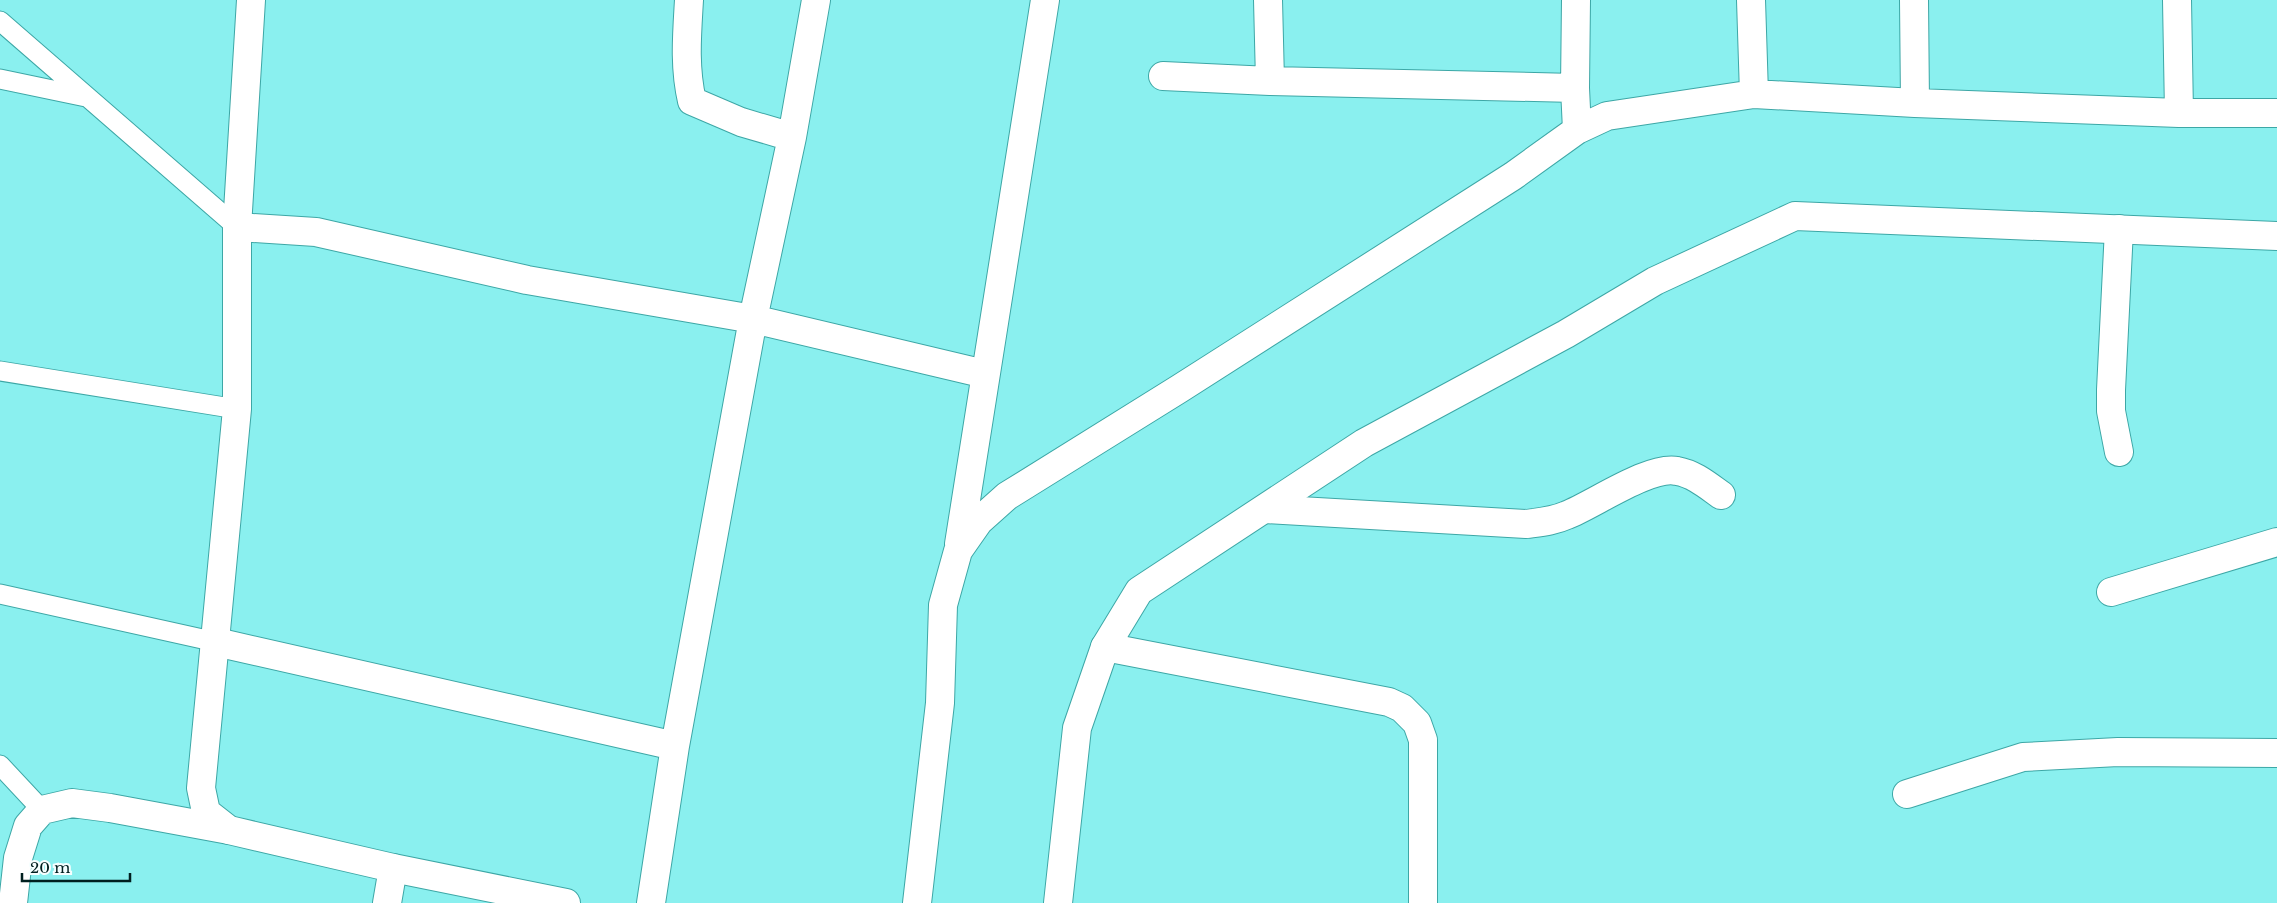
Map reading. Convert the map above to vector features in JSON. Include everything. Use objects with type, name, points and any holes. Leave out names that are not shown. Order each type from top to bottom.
[{"type":"street","points":[[229,830],[206,812],[201,788],[237,409],[238,227],[251,0]]},
{"type":"street","points":[[689,0],[686,56],[687,80],[692,100],[741,122],[792,136]]},
{"type":"street","points":[[651,903],[674,746],[753,319],[792,136],[816,0]]},
{"type":"street","points":[[916,903],[940,703],[943,605],[958,551],[1045,0]]},
{"type":"street","points":[[1268,0],[1270,81]]},
{"type":"street","points":[[1576,0],[1574,88],[1577,130]]},
{"type":"street","points":[[1751,0],[1754,94]]},
{"type":"street","points":[[1914,0],[1915,103]]},
{"type":"street","points":[[2177,0],[2179,112]]},
{"type":"street","points":[[1163,76],[1270,81],[1574,88]]},
{"type":"street","points":[[958,551],[978,521],[1007,496],[1187,384],[1513,176],[1577,130],[1607,116],[1754,94],[1915,103],[2179,112],[2277,113]]},
{"type":"street","points":[[1058,903],[1077,728],[1105,647],[1139,591],[1364,443],[1566,334],[1655,281],[1795,216],[2277,236]]},
{"type":"street","points":[[238,227],[316,232],[527,280],[753,319],[985,374]]},
{"type":"street","points":[[2119,229],[2111,390],[2112,411],[2119,452]]},
{"type":"street","points":[[1265,509],[1526,524],[1552,521],[1635,481],[1674,470],[1690,474],[1721,495]]},
{"type":"street","points":[[2111,592],[2277,542]]},
{"type":"street","points":[[216,642],[674,746]]},
{"type":"street","points":[[1105,647],[1316,686],[1389,702],[1402,708],[1417,723],[1423,740],[1423,903]]},
{"type":"street","points":[[1907,794],[2023,757],[2047,754],[2118,752],[2277,753]]},
{"type":"street","points":[[13,903],[18,858],[28,826],[42,810],[72,803],[229,830],[393,868],[566,903]]},
{"type":"street","points":[[387,903],[393,868]]},
{"type":"lane","points":[[0,21],[238,227]]},
{"type":"lane","points":[[0,79],[88,97]]},
{"type":"lane","points":[[0,371],[237,409]]},
{"type":"lane","points":[[0,594],[216,642]]},
{"type":"lane","points":[[0,764],[42,810]]}]
